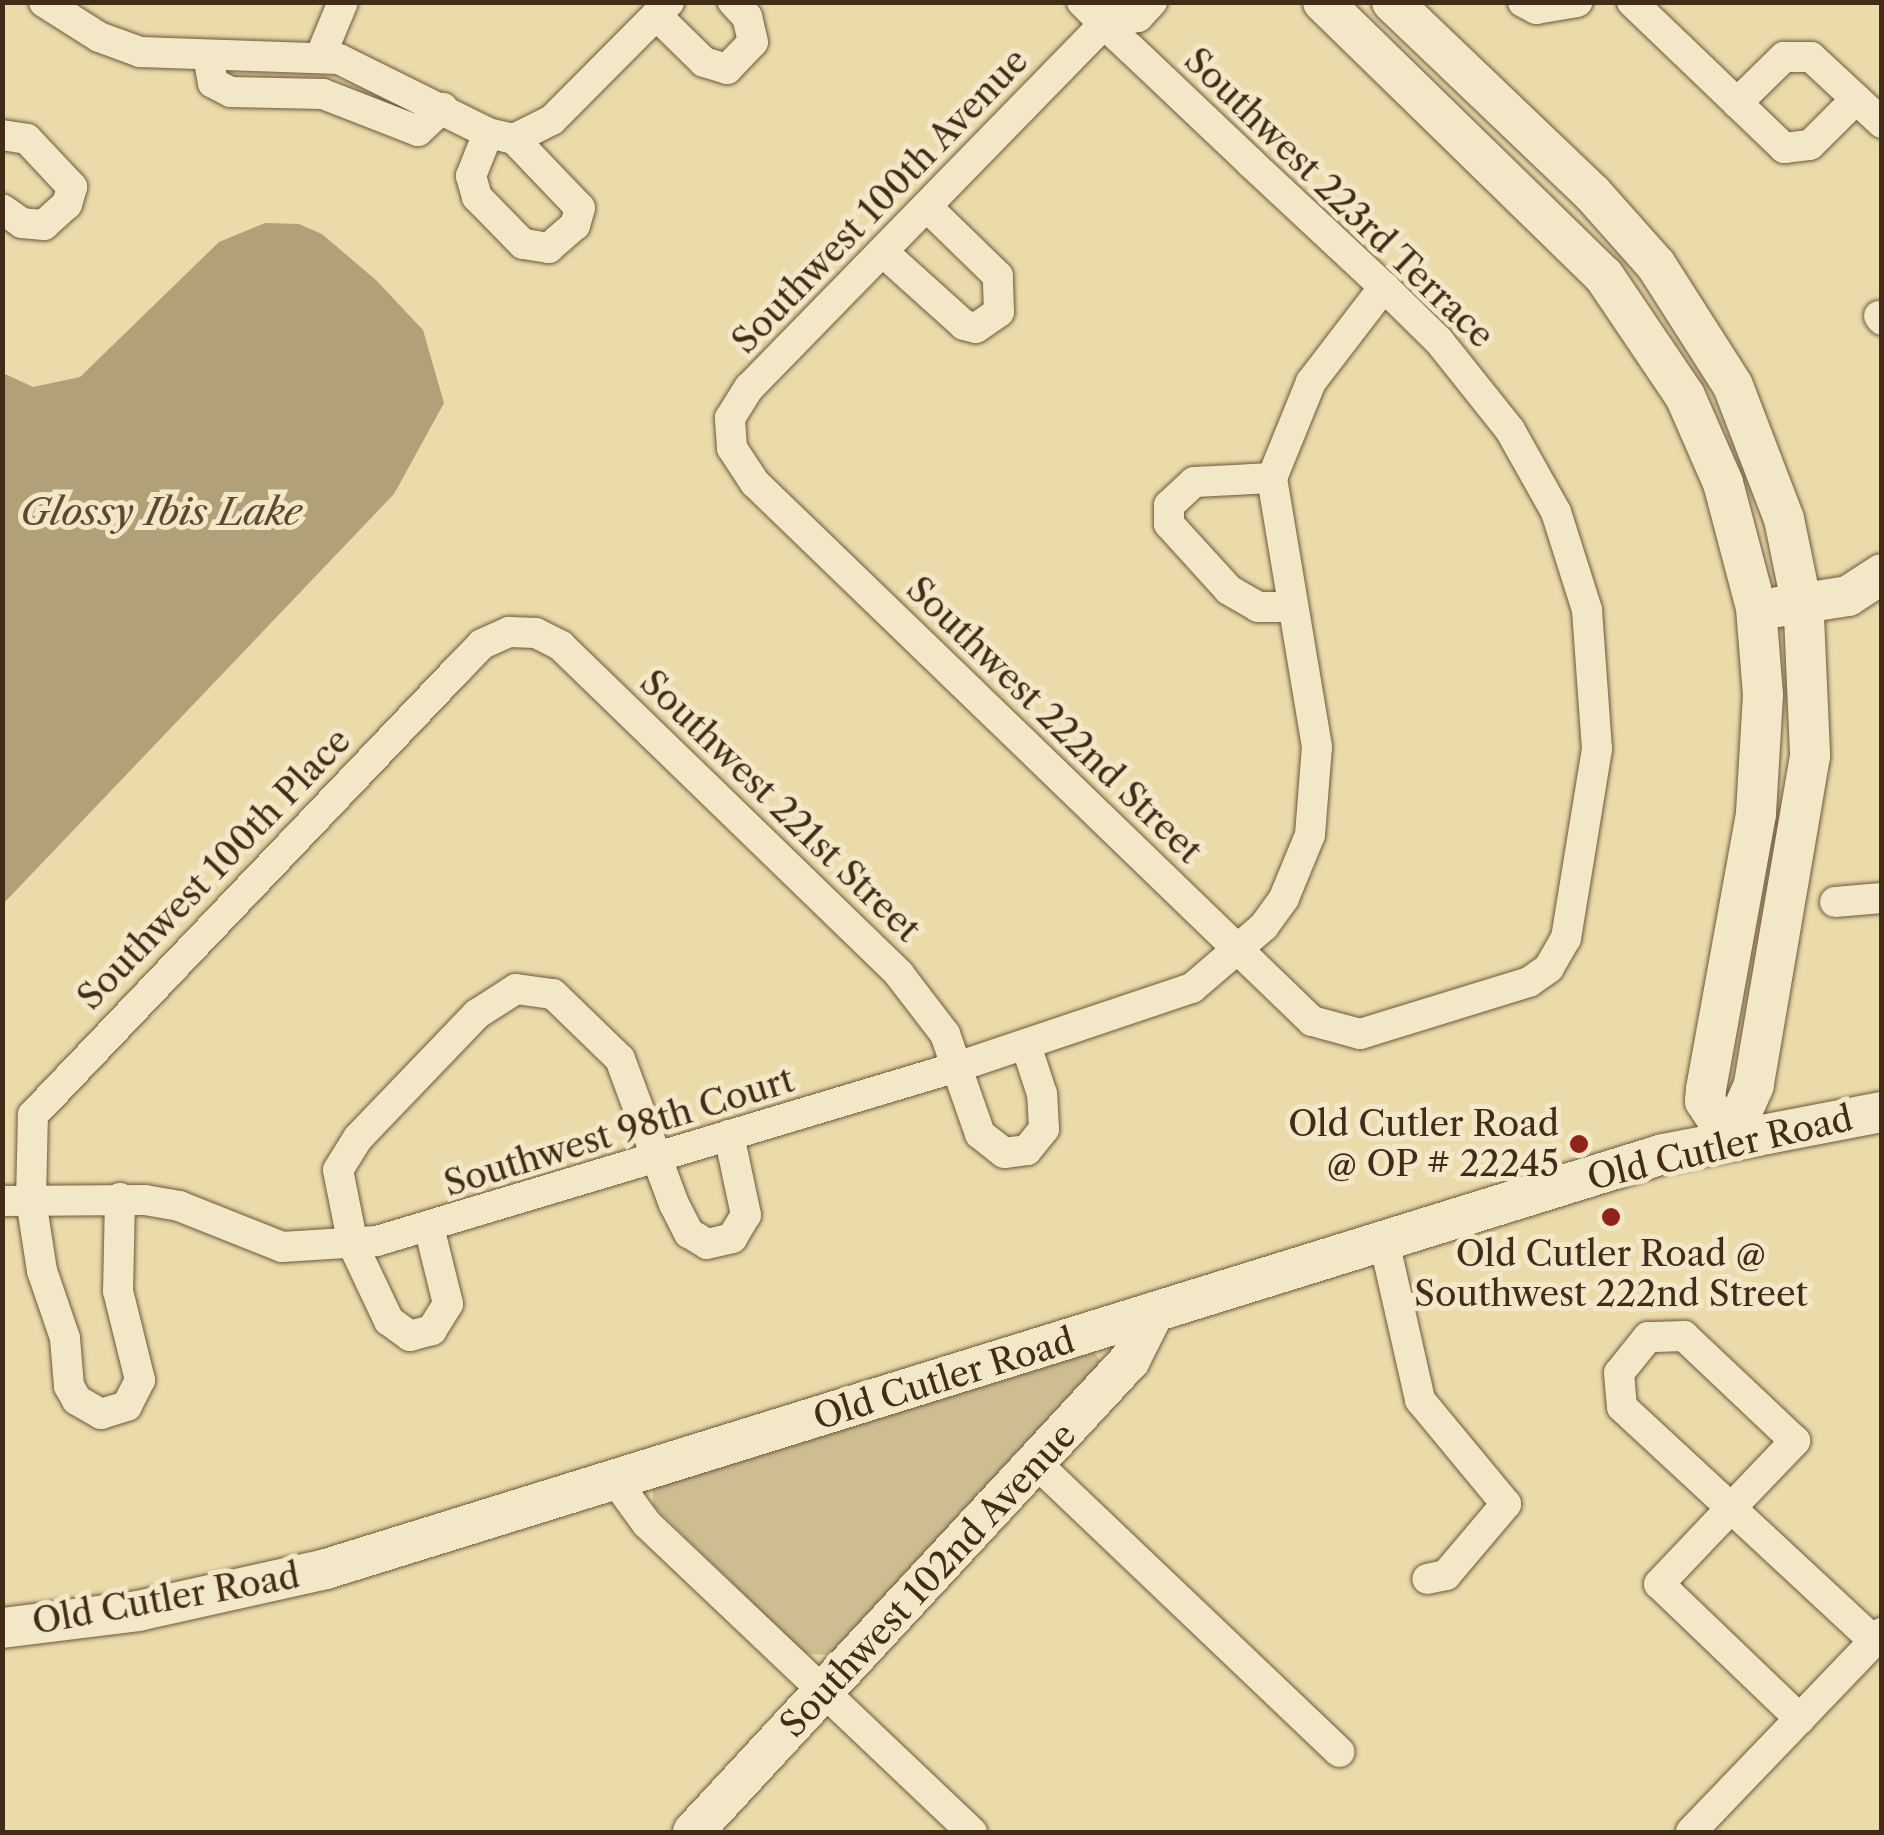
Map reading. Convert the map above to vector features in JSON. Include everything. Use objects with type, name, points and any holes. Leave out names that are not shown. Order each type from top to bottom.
[{"type":"street","points":[[44,2],[119,46],[208,55],[322,56],[365,68],[501,136],[552,120],[662,9],[704,62],[728,69],[754,36],[733,2]]},
{"type":"street","points":[[322,56],[343,2]]},
{"type":"street","name":"Southwest 223rd Terrace","points":[[1082,2],[1106,13],[1459,364],[1529,457],[1579,575],[1597,700],[1593,786],[1566,938],[1540,976],[1388,1027],[1344,1034]]},
{"type":"street","name":"Southwest 100th Avenue","points":[[730,440],[730,418],[750,388],[884,252],[1106,13],[1138,17],[1152,2]]},
{"type":"street","points":[[1323,2],[1573,240],[1634,315],[1705,438],[1738,528],[1756,608],[1762,766],[1706,1088],[1705,1102],[1730,1139]]},
{"type":"street","points":[[1392,2],[1600,201],[1685,304],[1753,431],[1784,520],[1803,605],[1810,708],[1805,806],[1754,1085],[1730,1139]]},
{"type":"street","points":[[1523,2],[1536,9],[1577,2]]},
{"type":"street","points":[[1632,2],[1784,148],[1810,145],[1856,99]]},
{"type":"street","points":[[208,55],[213,84],[230,92],[323,94],[418,131],[443,108]]},
{"type":"street","points":[[1737,103],[1784,56],[1810,56],[1882,123]]},
{"type":"street","points":[[2,135],[27,139],[72,187],[67,204],[44,225],[22,222],[2,210]]},
{"type":"street","points":[[884,252],[964,325],[976,328],[998,312],[998,276],[926,206]]},
{"type":"street","points":[[1292,607],[1258,606],[1229,590],[1169,524],[1170,505],[1194,482],[1272,478],[1311,382],[1384,287]]},
{"type":"street","name":"Southwest 222nd Street","points":[[730,440],[755,483],[1237,952],[1298,1011],[1344,1034]]},
{"type":"street","name":"Southwest 98th Court","points":[[17,1200],[120,1198],[179,1206],[282,1247],[352,1245],[430,1230],[1026,1046],[1182,993],[1237,952],[1284,898],[1316,804],[1317,747],[1272,478]]},
{"type":"street","points":[[1756,608],[1803,605],[1848,596],[1882,574]]},
{"type":"street","name":"Southwest 221st Street","points":[[520,631],[545,636],[576,659],[899,974],[945,1034],[980,1134],[996,1149],[1018,1154],[1038,1139],[1046,1114],[1026,1046]]},
{"type":"street","name":"Southwest 100th Place","points":[[120,1198],[118,1290],[140,1380],[127,1406],[101,1414],[77,1400],[69,1386],[65,1338],[17,1200],[28,1128],[40,1104],[482,644],[520,631]]},
{"type":"street","points":[[1834,902],[1882,898]]},
{"type":"street","points":[[430,1230],[448,1304],[440,1323],[422,1335],[399,1332],[389,1321],[352,1245],[338,1192],[345,1155],[477,1014],[516,990],[553,994],[608,1044],[629,1076],[689,1232],[714,1245],[737,1234],[746,1215],[729,1135]]},
{"type":"street","name":"Old Cutler Road","points":[[2,1628],[138,1611],[292,1578],[1151,1318],[1384,1241],[1730,1139],[1882,1112]]},
{"type":"street","points":[[1384,1241],[1420,1400],[1506,1504],[1446,1575],[1427,1579]]},
{"type":"street","name":"Southwest 102nd Avenue","points":[[693,1832],[1130,1360],[1151,1318]]},
{"type":"street","points":[[1691,1832],[1800,1719],[1878,1637],[1731,1508],[1617,1397],[1618,1373],[1648,1337],[1684,1336],[1795,1441],[1731,1508],[1660,1584],[1800,1719]]},
{"type":"street","points":[[1036,1463],[1340,1752]]},
{"type":"street","points":[[615,1480],[647,1524],[972,1832]]},
{"type":"shaded area","points":[[1094,1352],[1103,1365],[834,1655],[805,1654],[653,1505],[653,1486]]},
{"type":"water","name":"Glossy Ibis Lake","points":[[265,223],[299,224],[322,234],[377,281],[423,330],[444,403],[394,494],[3,904],[3,373],[33,387],[80,377],[219,242]]},
{"type":"place","name":"Old Cutler Road @ OP # 22245","points":[[1579,1144]]},
{"type":"place","name":"Old Cutler Road @ Southwest 222nd Street","points":[[1611,1217]]}]
